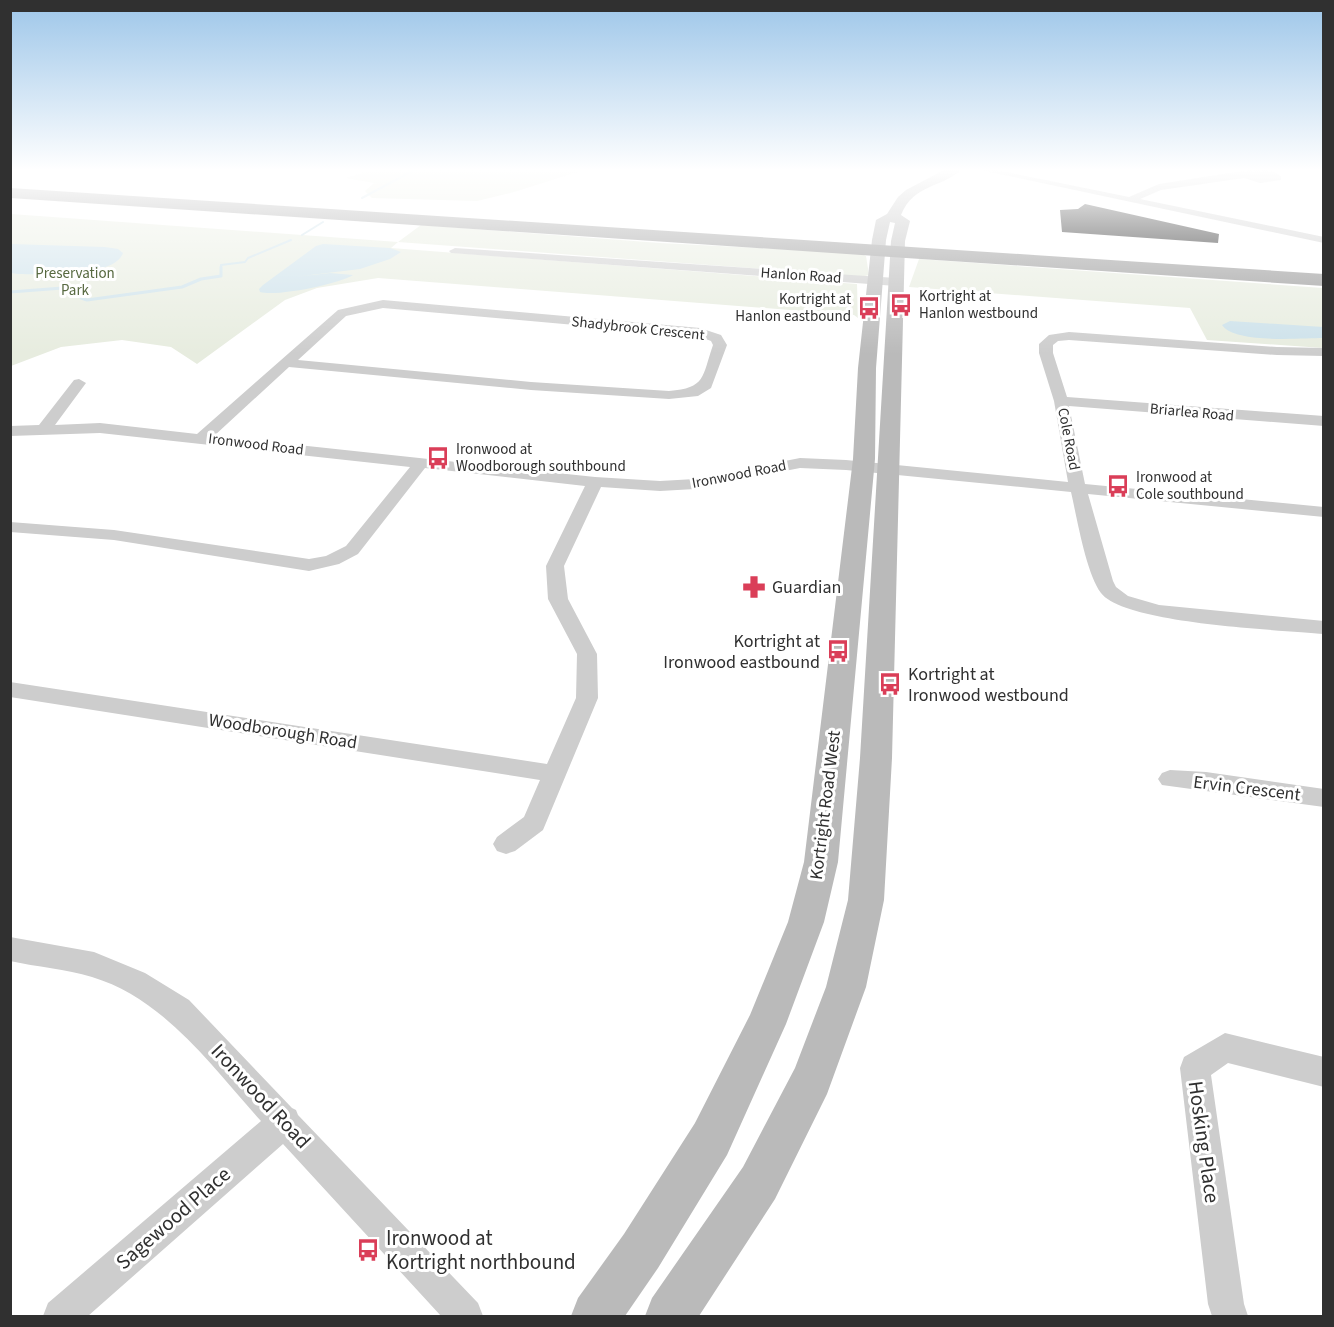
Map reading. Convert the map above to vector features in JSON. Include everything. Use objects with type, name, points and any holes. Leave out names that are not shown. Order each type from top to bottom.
[{"type":"highway","points":[[522,231],[887,258],[1323,280]]},
{"type":"highway","points":[[570,231],[887,258],[1323,268]]},
{"type":"street","name":"Kortright Road West","points":[[596,1317],[641,1251],[711,1139],[766,1024],[806,922],[820,862],[876,468],[887,258],[899,231]]},
{"type":"street","points":[[1279,231],[1323,240]]},
{"type":"street","name":"Hanlon Road","points":[[455,250],[887,258]]},
{"type":"street","name":"Shadybrook Crescent","points":[[202,438],[342,314],[356,308],[383,304],[700,332],[716,338],[720,345],[706,385],[693,393],[669,396],[585,388],[531,386],[288,363]]},
{"type":"street","name":"Cole Road","points":[[1323,352],[1061,336],[1048,340],[1046,344],[1046,353],[1061,401],[1078,488],[1102,581],[1109,591],[1121,600],[1158,611],[1323,628]]},
{"type":"street","points":[[45,428],[79,383]]},
{"type":"street","name":"Briarlea Road","points":[[1061,401],[1323,421]]},
{"type":"street","name":"Ironwood Road","points":[[10,431],[45,428],[100,428],[595,482],[660,486],[695,484],[800,463],[876,468],[1323,512]]},
{"type":"street","points":[[10,527],[114,535],[309,565],[332,560],[352,550],[421,463]]},
{"type":"street","name":"Kortright Road West","points":[[670,1317],[759,1183],[812,1079],[846,987],[866,900],[876,758],[882,591],[876,468]]},
{"type":"street","points":[[506,844],[534,823],[587,698],[586,654],[558,599],[555,566],[595,482]]},
{"type":"street","name":"Woodborough Road","points":[[10,689],[556,774]]},
{"type":"street","name":"Ervin Crescent","points":[[1170,779],[1206,781],[1323,798]]},
{"type":"street","name":"Ironwood Road","points":[[10,949],[94,965],[135,982],[180,1010],[465,1317]]},
{"type":"street","name":"Hosking Place","points":[[1230,1317],[1226,1304],[1195,1068],[1224,1048],[1323,1072]]},
{"type":"street","name":"Sagewood Place","points":[[61,1317],[285,1121]]},
{"type":"green space","name":"Preservation Park","points":[[11,231],[245,231],[398,242],[391,248],[857,284],[858,318],[854,315],[378,278],[317,288],[285,300],[197,364],[171,347],[122,340],[61,347],[11,366]]},
{"type":"green space","points":[[413,231],[500,231],[660,243],[859,253],[866,256],[869,275],[857,277],[398,242]]},
{"type":"green space","points":[[919,259],[1323,288],[1323,348],[1207,340],[1190,308],[909,287]]},
{"type":"water","points":[[11,244],[105,247],[118,249],[123,253],[117,261],[92,271],[18,274],[11,273]]},
{"type":"water","points":[[323,244],[390,248],[401,252],[390,259],[360,269],[294,277],[330,273],[353,275],[346,279],[307,289],[279,293],[260,292],[259,289],[263,285],[316,246]]},
{"type":"water","points":[[1230,321],[1323,327],[1323,338],[1269,339],[1240,335],[1229,331],[1222,325]]},
{"type":"building","points":[[1205,231],[1219,234],[1218,243],[1062,232]]},
{"type":"waterway","points":[[302,235],[309,231]]},
{"type":"waterway","points":[[10,292],[76,287],[80,289],[81,298],[87,300],[182,287],[201,279],[221,276],[221,265],[245,262],[248,258],[291,240]]},
{"type":"place","name":"Kortright at Hanlon westbound","points":[[901,305]]},
{"type":"place","name":"Kortright at Hanlon eastbound","points":[[869,308]]},
{"type":"place","name":"Ironwood at Woodborough southbound","points":[[438,458]]},
{"type":"place","name":"Ironwood at Cole southbound","points":[[1118,486]]},
{"type":"place","name":"Guardian","points":[[754,587]]},
{"type":"place","name":"Kortright at Ironwood eastbound","points":[[838,651]]},
{"type":"place","name":"Kortright at Ironwood westbound","points":[[890,684]]},
{"type":"place","name":"Ironwood at Kortright northbound","points":[[368,1250]]}]
